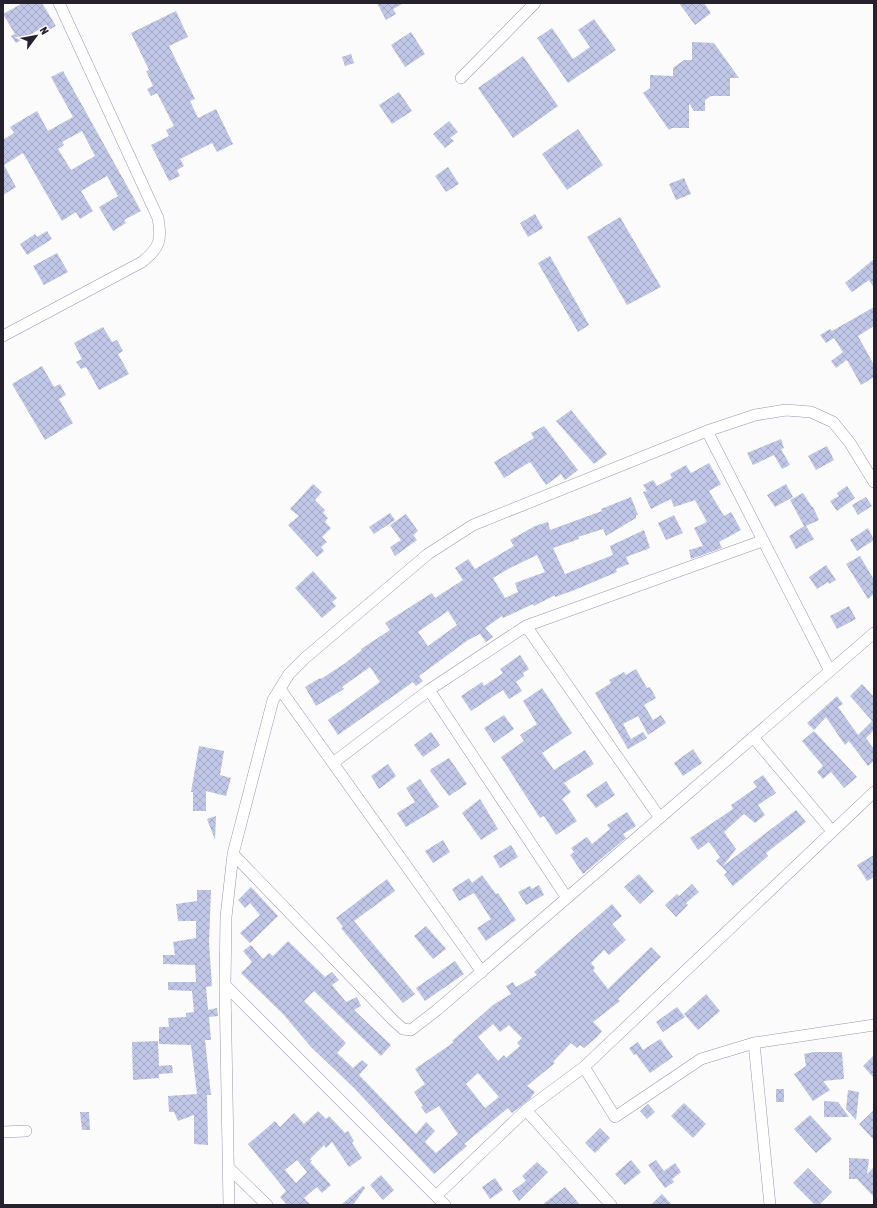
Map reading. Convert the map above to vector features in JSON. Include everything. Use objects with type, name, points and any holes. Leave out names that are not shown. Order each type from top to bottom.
[{"type":"street","points":[[3,336],[142,262],[153,253],[160,238],[158,218],[59,3]]},
{"type":"street","points":[[460,78],[535,3]]},
{"type":"street","points":[[229,1205],[225,985],[226,917],[233,854],[273,700],[289,674],[305,658],[428,554],[473,525],[707,431],[755,415],[786,410],[811,412],[833,422],[850,443],[874,482]]},
{"type":"street","points":[[707,431],[762,541],[830,671]]},
{"type":"street","points":[[333,762],[429,690],[526,626],[762,541]]},
{"type":"street","points":[[526,626],[660,818]]},
{"type":"street","points":[[233,854],[403,1029],[411,1030],[421,1024],[482,972],[874,633]]},
{"type":"street","points":[[280,689],[482,972]]},
{"type":"street","points":[[429,690],[567,898]]},
{"type":"street","points":[[753,737],[832,831]]},
{"type":"street","points":[[436,1196],[526,1110],[584,1068],[874,792]]},
{"type":"street","points":[[225,985],[445,1205]]},
{"type":"street","points":[[584,1068],[615,1117],[701,1059],[754,1043],[874,1025]]},
{"type":"street","points":[[754,1043],[770,1205]]},
{"type":"street","points":[[526,1110],[611,1205]]},
{"type":"street","points":[[3,1132],[26,1130]]},
{"type":"street","points":[[229,1168],[267,1205]]},
{"type":"building","points":[[23,3],[42,3],[56,26],[45,32],[42,28],[16,43],[11,36],[15,34],[3,14]]},
{"type":"building","points":[[377,3],[404,3],[393,9],[396,14],[386,20]]},
{"type":"building","points":[[679,3],[704,3],[711,13],[695,25]]},
{"type":"building","points":[[176,11],[188,37],[169,46],[195,99],[190,101],[198,118],[216,109],[233,144],[217,152],[212,143],[180,159],[184,166],[177,170],[180,176],[169,181],[151,145],[169,136],[166,130],[174,126],[157,93],[151,96],[147,89],[153,86],[146,71],[149,70],[131,33]]},
{"type":"building","points":[[594,19],[616,50],[568,83],[537,38],[552,28],[573,59],[590,47],[578,30]]},
{"type":"building","points":[[411,32],[425,54],[405,67],[391,45]]},
{"type":"building","points":[[692,42],[714,43],[739,78],[730,78],[730,96],[711,96],[705,100],[705,111],[694,111],[689,103],[689,128],[672,128],[669,130],[643,93],[650,88],[650,75],[673,76],[673,68],[684,60],[692,60]]},
{"type":"building","points":[[351,54],[354,63],[345,66],[342,57]]},
{"type":"building","points":[[523,56],[558,106],[513,138],[478,88]]},
{"type":"building","points":[[63,71],[141,211],[124,220],[126,223],[113,231],[99,207],[118,196],[107,176],[81,191],[93,211],[80,219],[76,212],[62,221],[23,153],[4,165],[16,187],[3,195],[3,140],[14,133],[10,127],[37,111],[48,131],[73,117],[51,77]],"holes":[[[82,131],[95,156],[71,170],[58,149],[64,145],[62,142]]]},
{"type":"building","points":[[399,92],[412,111],[392,124],[379,105]]},
{"type":"building","points":[[449,121],[458,132],[450,138],[454,141],[445,148],[433,134]]},
{"type":"building","points":[[578,129],[603,165],[567,190],[542,154]]},
{"type":"building","points":[[448,167],[459,184],[446,192],[435,176]]},
{"type":"building","points":[[684,178],[691,194],[676,200],[669,184]]},
{"type":"building","points":[[535,214],[543,228],[528,237],[520,223]]},
{"type":"building","points":[[620,217],[661,287],[627,305],[587,237]]},
{"type":"building","points":[[47,231],[52,239],[27,255],[20,244],[35,234],[37,237]]},
{"type":"building","points":[[57,253],[68,272],[44,285],[33,266]]},
{"type":"building","points":[[550,256],[589,325],[578,332],[538,263]]},
{"type":"building","points":[[874,259],[874,288],[869,280],[852,292],[845,283]]},
{"type":"building","points":[[874,307],[874,326],[858,336],[874,365],[874,377],[861,385],[847,360],[836,368],[831,361],[843,352],[834,338],[826,343],[820,335],[830,329],[832,331]]},
{"type":"building","points":[[103,327],[112,342],[117,340],[123,351],[118,354],[129,374],[99,390],[86,367],[81,369],[76,362],[82,359],[74,343]]},
{"type":"building","points":[[42,366],[54,387],[60,384],[66,395],[59,399],[73,423],[45,440],[12,384]]},
{"type":"building","points":[[571,410],[607,454],[594,464],[556,421]]},
{"type":"building","points":[[544,426],[578,470],[565,480],[561,474],[546,485],[530,462],[504,478],[494,462],[534,438],[531,433]]},
{"type":"building","points":[[781,439],[784,448],[781,449],[790,465],[782,469],[774,455],[753,465],[747,453]]},
{"type":"building","points":[[827,446],[834,460],[816,470],[808,456]]},
{"type":"building","points":[[709,463],[721,484],[709,491],[724,516],[731,512],[741,530],[719,542],[722,548],[691,559],[689,550],[703,546],[694,528],[707,522],[695,500],[674,507],[671,499],[651,509],[643,492],[647,491],[643,485],[653,480],[657,486],[672,478],[670,474],[686,465],[691,473]]},
{"type":"building","points":[[313,484],[322,492],[315,500],[325,510],[323,513],[328,518],[325,522],[331,528],[322,537],[327,542],[321,547],[324,551],[317,557],[288,525],[299,516],[290,509]]},
{"type":"building","points":[[786,484],[793,497],[775,507],[767,495]]},
{"type":"building","points":[[847,486],[855,498],[837,511],[830,501],[839,496],[837,493]]},
{"type":"building","points":[[803,493],[813,507],[819,520],[806,526],[814,539],[796,549],[789,536],[804,526],[790,500]]},
{"type":"building","points":[[631,497],[638,515],[636,515],[636,518],[606,536],[603,529],[578,537],[579,539],[553,548],[565,574],[613,555],[610,546],[644,530],[650,548],[626,557],[629,564],[616,569],[617,572],[572,591],[555,597],[555,595],[534,606],[533,604],[503,618],[502,616],[485,628],[493,637],[486,642],[480,634],[468,640],[419,676],[423,681],[416,686],[413,682],[338,735],[328,720],[380,682],[370,667],[342,687],[344,689],[316,706],[305,687],[320,678],[321,679],[344,664],[362,650],[361,649],[390,630],[385,623],[432,593],[435,598],[463,580],[455,568],[468,559],[475,569],[514,546],[510,540],[535,526],[548,522],[550,530],[602,511],[601,509]],"holes":[[[537,555],[545,572],[515,583],[518,592],[505,598],[493,578]],[[448,611],[457,625],[428,646],[418,632]]]},
{"type":"building","points":[[866,497],[872,506],[858,515],[852,505]]},
{"type":"building","points":[[390,513],[395,520],[374,534],[369,527]]},
{"type":"building","points":[[406,514],[418,531],[413,535],[417,540],[395,556],[390,547],[401,540],[390,525]]},
{"type":"building","points":[[674,515],[683,533],[666,540],[658,523]]},
{"type":"building","points":[[868,528],[874,540],[857,551],[850,540]]},
{"type":"building","points":[[860,556],[874,580],[874,594],[868,599],[846,564]]},
{"type":"building","points":[[826,565],[836,580],[829,584],[828,582],[817,589],[809,577]]},
{"type":"building","points":[[313,571],[337,598],[332,602],[336,606],[322,618],[295,588]]},
{"type":"building","points":[[849,606],[856,619],[837,629],[830,616]]},
{"type":"building","points":[[520,655],[529,669],[523,673],[524,676],[516,682],[522,691],[509,699],[503,690],[471,711],[461,696],[482,682],[484,686],[503,673],[500,669]]},
{"type":"building","points":[[636,669],[647,688],[650,687],[656,698],[644,705],[653,720],[661,715],[666,723],[648,735],[638,716],[623,724],[631,739],[643,732],[647,738],[628,749],[595,693],[611,683],[609,680],[624,672],[626,675]]},
{"type":"building","points":[[862,684],[874,697],[874,730],[866,738],[874,749],[874,761],[868,766],[849,741],[845,745],[826,717],[814,730],[807,723],[837,696],[843,704],[838,707],[858,735],[872,721],[850,696]]},
{"type":"building","points":[[542,688],[572,733],[542,753],[554,770],[585,750],[594,764],[564,783],[571,792],[562,799],[577,821],[556,835],[544,816],[540,818],[501,757],[524,741],[520,735],[537,724],[523,701]]},
{"type":"building","points":[[504,715],[514,729],[494,743],[484,728]]},
{"type":"building","points":[[814,731],[857,777],[844,788],[831,772],[823,779],[817,772],[823,766],[802,741]]},
{"type":"building","points":[[431,732],[440,745],[423,757],[414,745]]},
{"type":"building","points":[[199,746],[224,751],[220,775],[231,778],[226,796],[206,791],[206,811],[193,811],[193,792],[191,792]]},
{"type":"building","points":[[693,749],[702,763],[683,776],[674,763]]},
{"type":"building","points":[[449,758],[467,784],[449,796],[430,771]]},
{"type":"building","points":[[388,764],[396,776],[379,789],[371,776]]},
{"type":"building","points":[[763,775],[776,793],[758,805],[765,815],[755,823],[744,814],[724,832],[736,849],[723,866],[796,810],[806,822],[766,853],[768,856],[733,886],[724,875],[727,872],[716,861],[720,857],[709,842],[698,850],[690,838],[733,809],[731,805],[757,787],[753,782]]},
{"type":"building","points":[[420,779],[439,807],[406,827],[397,813],[415,802],[406,788]]},
{"type":"building","points":[[606,781],[615,795],[596,808],[586,795]]},
{"type":"building","points":[[480,799],[498,829],[481,840],[462,813]]},
{"type":"building","points":[[627,812],[636,826],[623,834],[626,838],[583,874],[570,855],[574,852],[571,848],[587,837],[592,844],[610,829],[607,825]]},
{"type":"building","points":[[216,816],[215,840],[207,819]]},
{"type":"building","points":[[443,840],[450,852],[433,863],[425,851]]},
{"type":"building","points":[[511,845],[518,857],[500,868],[493,856]]},
{"type":"building","points":[[874,855],[874,877],[867,881],[857,865]]},
{"type":"building","points":[[639,874],[654,891],[640,904],[624,887]]},
{"type":"building","points":[[482,875],[496,894],[498,893],[516,920],[486,941],[477,928],[491,919],[474,893],[459,901],[452,889],[469,878],[472,883]]},
{"type":"building","points":[[387,879],[395,891],[354,921],[415,994],[403,1003],[341,928],[343,927],[336,918]]},
{"type":"building","points":[[692,884],[699,892],[686,903],[688,905],[676,917],[665,905],[677,894],[679,896]]},
{"type":"building","points":[[539,885],[544,895],[526,905],[518,892],[530,886],[532,889]]},
{"type":"building","points":[[251,887],[278,916],[250,943],[240,933],[260,915],[250,903],[245,908],[238,900]]},
{"type":"building","points":[[197,890],[211,890],[209,943],[212,986],[206,987],[208,1010],[217,1008],[218,1016],[209,1017],[211,1040],[205,1040],[211,1095],[207,1095],[208,1145],[194,1144],[194,1115],[178,1121],[174,1112],[169,1112],[168,1096],[197,1094],[191,1045],[159,1044],[159,1027],[169,1027],[168,1018],[186,1017],[186,1013],[194,1012],[192,991],[168,990],[168,982],[196,982],[195,965],[163,964],[163,955],[175,955],[173,942],[196,938],[196,921],[178,921],[176,904],[197,901]]},
{"type":"building","points":[[612,904],[622,916],[612,924],[626,940],[609,955],[604,950],[591,963],[595,968],[593,970],[608,989],[651,947],[661,957],[618,999],[620,1001],[593,1022],[602,1031],[597,1037],[584,1048],[580,1045],[577,1048],[571,1043],[553,1062],[555,1063],[527,1086],[535,1092],[530,1099],[512,1113],[508,1108],[464,1144],[467,1146],[434,1174],[355,1089],[311,1047],[284,1015],[241,973],[252,962],[243,951],[251,945],[263,959],[269,953],[273,956],[288,941],[325,977],[332,972],[339,980],[332,985],[346,1002],[357,997],[361,1006],[354,1010],[391,1045],[381,1056],[314,991],[304,1001],[346,1043],[337,1053],[353,1068],[362,1060],[368,1065],[359,1075],[416,1134],[426,1122],[435,1131],[425,1142],[436,1153],[458,1134],[439,1106],[426,1114],[421,1107],[423,1106],[414,1092],[425,1084],[415,1069],[454,1042],[452,1041],[493,1005],[511,994],[506,986],[513,982],[516,987],[537,975],[534,972]],"holes":[[[493,1024],[500,1032],[509,1025],[522,1038],[517,1043],[520,1046],[506,1058],[504,1055],[498,1061],[478,1037]],[[478,1073],[499,1097],[485,1108],[466,1084]]]},
{"type":"building","points":[[426,926],[446,949],[433,959],[414,936]]},
{"type":"building","points":[[455,961],[464,974],[425,1001],[416,988]]},
{"type":"building","points":[[706,994],[720,1011],[698,1030],[684,1014]]},
{"type":"building","points":[[677,1007],[685,1017],[663,1032],[656,1022]]},
{"type":"building","points":[[660,1039],[673,1057],[650,1073],[636,1054],[634,1055],[629,1048],[638,1042],[643,1050]]},
{"type":"building","points":[[158,1041],[159,1066],[172,1065],[173,1073],[159,1074],[159,1078],[133,1080],[132,1042]]},
{"type":"building","points":[[814,1052],[842,1052],[844,1079],[823,1081],[830,1090],[813,1101],[794,1074],[806,1066],[804,1054]]},
{"type":"building","points":[[874,1055],[874,1078],[863,1066]]},
{"type":"building","points":[[776,1089],[784,1089],[784,1102],[776,1102]]},
{"type":"building","points":[[848,1090],[859,1092],[856,1120],[846,1109]]},
{"type":"building","points":[[824,1101],[838,1102],[849,1117],[824,1117]]},
{"type":"building","points":[[684,1103],[706,1124],[693,1138],[671,1116]]},
{"type":"building","points":[[648,1104],[655,1112],[647,1119],[640,1111]]},
{"type":"building","points":[[874,1110],[874,1140],[859,1124]]},
{"type":"building","points":[[318,1111],[326,1119],[329,1116],[345,1133],[348,1131],[354,1141],[352,1143],[362,1158],[349,1167],[332,1142],[326,1148],[324,1145],[310,1159],[312,1161],[310,1162],[331,1185],[322,1193],[317,1187],[304,1198],[311,1205],[287,1205],[280,1197],[286,1191],[248,1144],[275,1121],[280,1127],[294,1113],[304,1124]],"holes":[[[297,1160],[307,1172],[296,1183],[285,1170]]]},
{"type":"building","points":[[80,1112],[89,1112],[90,1130],[82,1130]]},
{"type":"building","points":[[810,1115],[832,1139],[816,1153],[794,1129]]},
{"type":"building","points":[[600,1128],[610,1138],[595,1153],[585,1143]]},
{"type":"building","points":[[849,1158],[869,1159],[867,1174],[874,1167],[874,1197],[857,1179],[849,1179]]},
{"type":"building","points":[[631,1160],[641,1172],[625,1185],[615,1174]]},
{"type":"building","points":[[656,1160],[664,1171],[675,1163],[681,1172],[672,1179],[674,1182],[665,1188],[648,1165]]},
{"type":"building","points":[[537,1162],[548,1172],[519,1201],[512,1191],[526,1181],[522,1176]]},
{"type":"building","points":[[808,1168],[832,1192],[819,1205],[815,1205],[793,1183]]},
{"type":"building","points":[[381,1175],[394,1190],[383,1200],[370,1185]]},
{"type":"building","points":[[495,1178],[503,1190],[490,1199],[482,1187]]},
{"type":"building","points":[[363,1186],[365,1188],[353,1205],[341,1205]]},
{"type":"building","points":[[565,1187],[580,1205],[542,1205]]},
{"type":"building","points":[[662,1194],[672,1205],[651,1205]]}]
